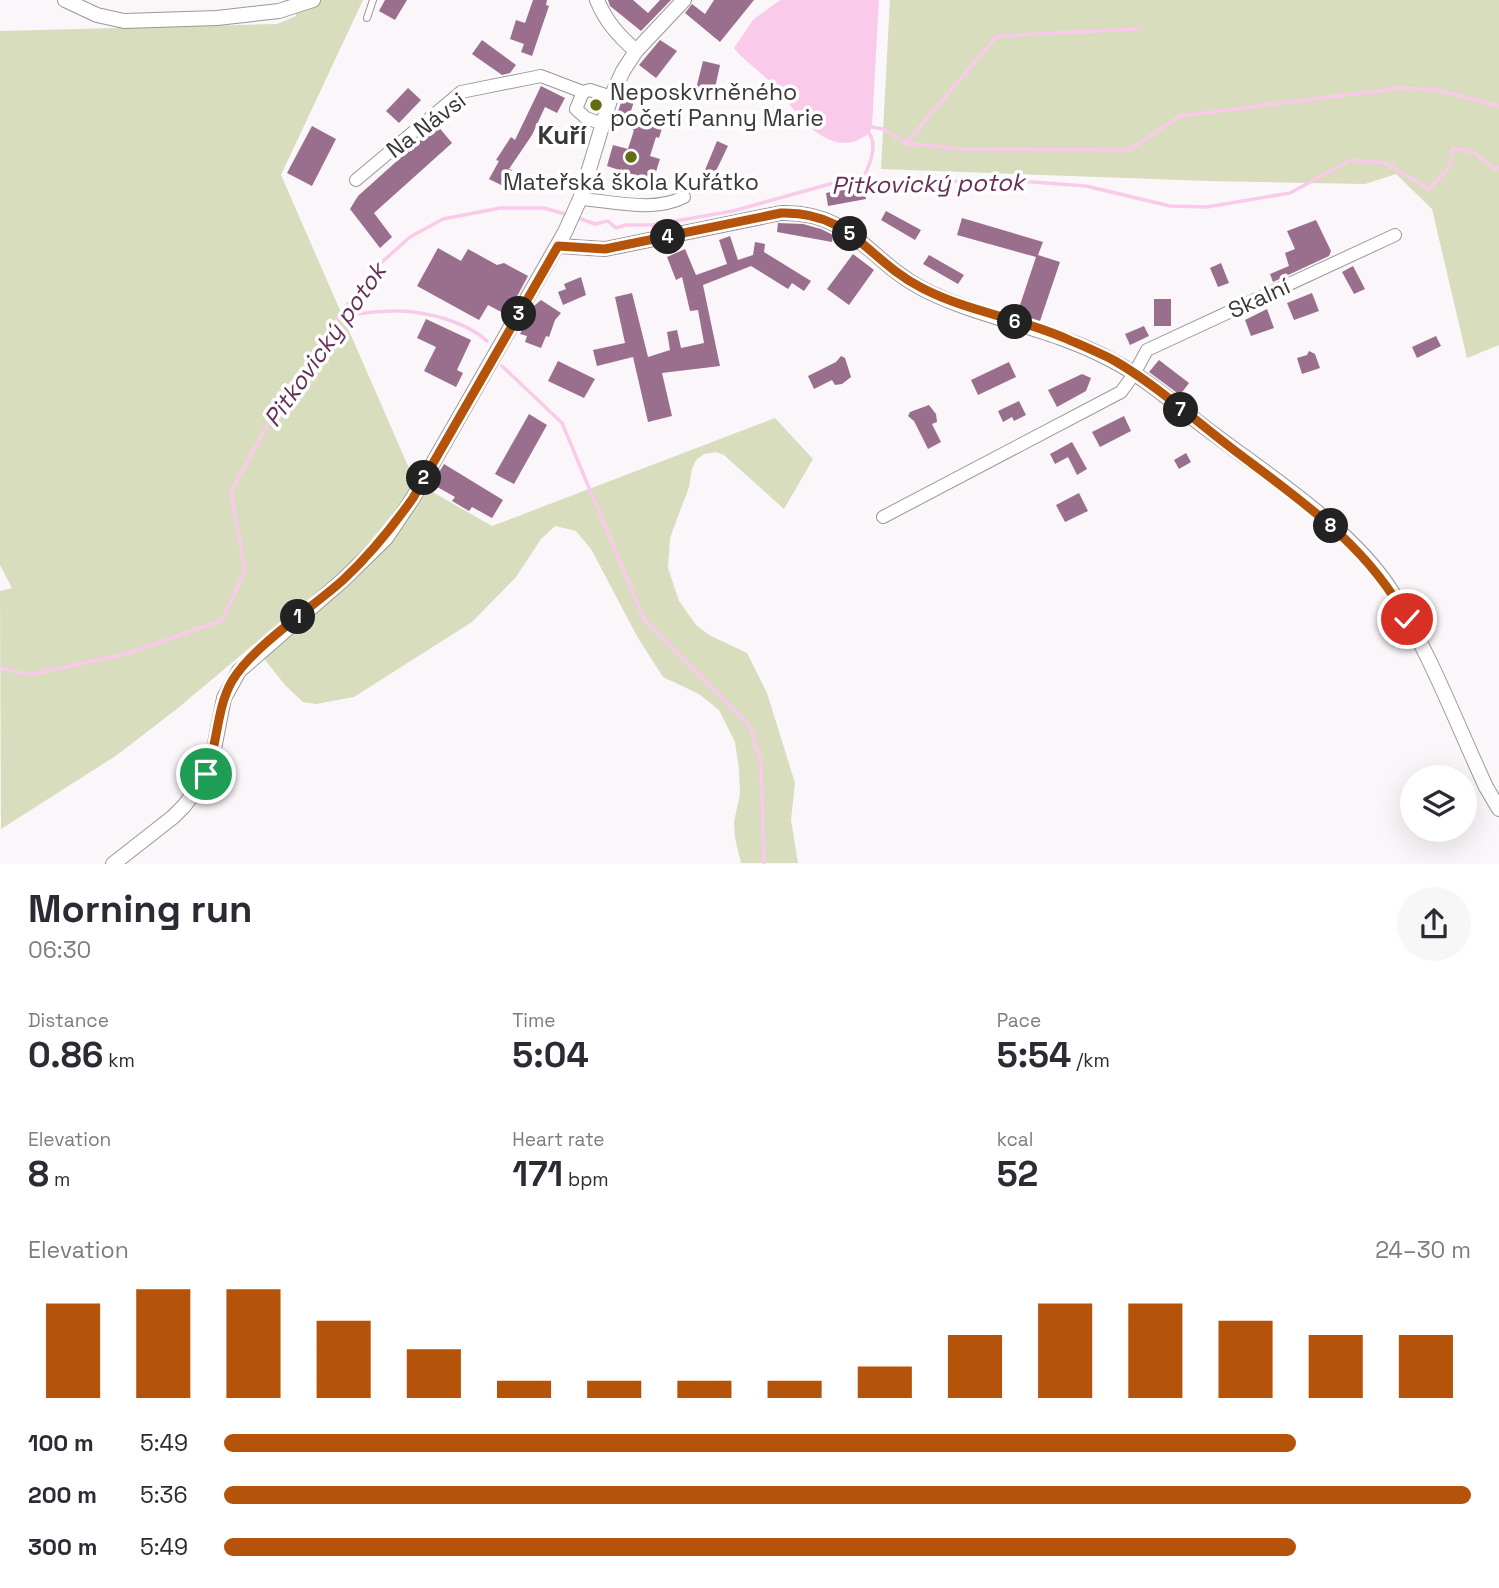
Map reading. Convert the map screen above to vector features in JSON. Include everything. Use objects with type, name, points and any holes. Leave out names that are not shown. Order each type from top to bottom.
[{"type":"street","points":[[65,0],[97,16],[124,21],[217,19],[279,11],[313,0]]},
{"type":"street","points":[[597,0],[615,33],[636,51]]},
{"type":"street","points":[[113,863],[173,817],[194,794],[210,763],[222,708],[228,689],[239,671],[255,654],[343,580],[386,537],[413,498],[565,232],[578,203],[611,97],[623,71],[636,51],[684,0]]},
{"type":"street","name":"Na Návsi","points":[[356,180],[461,92],[541,76],[583,92],[590,90],[611,97]]},
{"type":"street","points":[[583,92],[576,109],[586,118],[603,124]]},
{"type":"street","points":[[578,203],[643,205],[673,203],[684,197]]},
{"type":"street","points":[[558,246],[605,249],[781,213],[800,212],[831,221],[920,287],[953,302],[1063,337],[1114,361],[1324,519],[1365,558],[1392,591],[1422,646],[1486,787],[1499,809]]},
{"type":"street","name":"Skalní","points":[[883,517],[1121,392],[1147,350],[1395,235]]},
{"type":"lane","points":[[367,18],[373,0]]},
{"type":"green space","points":[[294,0],[363,0],[281,175],[415,482],[492,526],[775,418],[813,459],[784,509],[724,455],[716,452],[704,454],[696,460],[670,538],[668,568],[679,601],[696,625],[709,635],[747,653],[767,693],[795,783],[791,820],[798,863],[741,863],[734,822],[740,794],[739,769],[735,742],[719,710],[699,694],[663,677],[638,638],[591,549],[576,531],[555,526],[541,539],[516,577],[472,622],[354,697],[316,704],[303,702],[285,685],[253,645],[117,755],[1,829],[0,591],[12,588],[0,565],[0,31],[277,24],[296,16]]},
{"type":"green space","points":[[890,0],[1499,0],[1499,345],[1467,358],[1432,209],[1396,174],[1365,184],[881,169]]},
{"type":"shaded area","points":[[780,0],[879,0],[872,127],[863,137],[843,143],[818,133],[734,48],[753,20]]},
{"type":"building","points":[[385,0],[407,0],[395,20],[379,11]]},
{"type":"building","points":[[533,0],[547,0],[546,5],[549,6],[532,56],[521,52],[524,44],[510,39],[516,20],[525,23]]},
{"type":"building","points":[[608,0],[633,0],[648,13],[660,0],[671,0],[641,31],[610,6]]},
{"type":"building","points":[[714,0],[754,0],[720,42],[685,13],[692,4],[705,14]]},
{"type":"building","points":[[482,40],[516,65],[510,73],[502,75],[472,54]]},
{"type":"building","points":[[660,40],[677,51],[656,78],[639,65]]},
{"type":"building","points":[[703,61],[720,65],[713,97],[695,93]]},
{"type":"building","points":[[541,86],[565,98],[557,113],[545,107],[532,135],[509,169],[512,170],[503,186],[489,179],[499,161],[496,160],[511,137],[515,140]]},
{"type":"building","points":[[408,88],[421,100],[399,123],[386,111]]},
{"type":"building","points":[[625,91],[636,95],[630,114],[663,125],[650,156],[660,159],[653,181],[607,166],[613,145],[628,149],[634,130],[614,123]]},
{"type":"building","points":[[437,125],[452,143],[374,213],[392,237],[380,248],[350,209],[358,196]]},
{"type":"building","points":[[312,126],[336,139],[312,186],[287,173]]},
{"type":"building","points":[[717,141],[728,146],[715,173],[705,170]]},
{"type":"building","points":[[864,186],[866,199],[828,206],[826,193]]},
{"type":"building","points":[[886,211],[921,230],[915,240],[881,220]]},
{"type":"building","points":[[962,218],[1043,242],[1038,255],[1060,262],[1040,321],[1017,314],[1036,257],[957,235]]},
{"type":"building","points":[[1316,220],[1331,251],[1329,256],[1273,282],[1270,274],[1289,266],[1285,253],[1295,249],[1287,231]]},
{"type":"building","points":[[778,223],[803,224],[821,229],[833,235],[832,242],[777,232]]},
{"type":"building","points":[[730,236],[738,260],[753,255],[755,242],[765,244],[764,252],[811,281],[804,291],[792,283],[788,289],[751,266],[703,285],[720,366],[662,373],[672,416],[648,422],[633,357],[597,366],[593,350],[625,343],[615,297],[632,293],[648,357],[670,350],[667,332],[677,330],[681,348],[704,343],[698,310],[690,311],[682,277],[676,280],[667,257],[685,249],[696,275],[727,264],[719,240]]},
{"type":"building","points":[[438,248],[461,261],[468,249],[497,265],[504,263],[528,276],[507,315],[488,305],[479,320],[417,286]]},
{"type":"building","points":[[853,254],[874,270],[849,305],[827,289]]},
{"type":"building","points":[[929,255],[964,275],[958,284],[923,264]]},
{"type":"building","points":[[1221,263],[1229,283],[1218,287],[1210,268]]},
{"type":"building","points":[[1353,266],[1365,289],[1354,294],[1342,272]]},
{"type":"building","points":[[581,277],[586,295],[563,305],[558,292],[566,289],[564,284]]},
{"type":"building","points":[[1312,293],[1319,311],[1294,320],[1287,303]]},
{"type":"building","points":[[1154,299],[1171,299],[1171,326],[1154,326]]},
{"type":"building","points":[[541,300],[561,313],[541,348],[525,342],[527,336],[520,334],[534,306]]},
{"type":"building","points":[[1267,309],[1274,328],[1251,336],[1245,320]]},
{"type":"building","points":[[426,319],[471,340],[457,370],[463,373],[456,387],[424,371],[436,347],[417,338]]},
{"type":"building","points":[[1144,326],[1149,336],[1130,345],[1125,334]]},
{"type":"building","points":[[1436,336],[1441,346],[1417,358],[1412,347]]},
{"type":"building","points":[[1309,351],[1315,354],[1320,368],[1302,374],[1297,358],[1307,355]]},
{"type":"building","points":[[841,356],[845,358],[851,377],[842,384],[835,385],[832,380],[814,389],[808,376],[836,362]]},
{"type":"building","points":[[1159,360],[1189,383],[1180,395],[1149,372]]},
{"type":"building","points":[[558,361],[595,379],[584,398],[548,381]]},
{"type":"building","points":[[1009,362],[1016,377],[978,395],[971,380]]},
{"type":"building","points":[[1082,374],[1091,378],[1086,391],[1057,407],[1048,390]]},
{"type":"building","points":[[1019,401],[1026,415],[1014,421],[1012,417],[1003,422],[998,411]]},
{"type":"building","points":[[929,405],[936,414],[937,422],[932,424],[941,442],[928,449],[914,421],[908,416],[910,412]]},
{"type":"building","points":[[529,414],[547,425],[514,484],[495,474]]},
{"type":"building","points":[[1124,416],[1131,431],[1100,447],[1092,432]]},
{"type":"building","points":[[1072,442],[1087,469],[1077,475],[1068,457],[1055,464],[1050,454]]},
{"type":"building","points":[[1186,453],[1191,462],[1179,469],[1174,460]]},
{"type":"building","points":[[444,464],[503,500],[492,518],[472,507],[469,511],[452,501],[455,497],[432,484]]},
{"type":"building","points":[[1079,493],[1088,511],[1065,522],[1056,505]]},
{"type":"waterway","points":[[906,143],[997,36],[1137,29]]},
{"type":"waterway","points":[[872,127],[883,129],[906,143],[960,149],[1129,150],[1180,116],[1401,88],[1436,90],[1499,106]]},
{"type":"waterway","points":[[861,183],[873,151],[869,133]]},
{"type":"waterway","name":"Pitkovický potok","points":[[576,217],[595,224],[608,221],[616,228],[626,225],[652,225],[733,211],[830,184],[1007,180],[1086,186],[1170,206],[1207,207],[1290,193],[1351,160],[1385,163],[1429,189],[1449,168],[1453,148],[1475,153],[1495,170],[1499,167]]},
{"type":"waterway","name":"Pitkovický potok","points":[[0,668],[29,675],[130,653],[222,620],[245,571],[231,492],[267,425],[372,271],[410,237],[443,219],[500,208],[544,208],[569,215]]},
{"type":"waterway","points":[[339,316],[385,311],[423,313],[458,323],[487,341]]},
{"type":"waterway","points":[[502,366],[562,423],[644,619],[749,725],[761,761],[764,864]]},
{"type":"place","name":"Neposkvrněného početí Panny Marie","points":[[596,105]]},
{"type":"place","name":"Mateřská škola Kuřátko","points":[[631,157]]},
{"type":"district","name":"Kuří","points":[[562,135]]},
{"type":"route","points":[[206,774],[216,744],[224,698],[233,680],[247,662],[343,580],[386,537],[413,498],[558,246],[605,249],[781,213],[800,212],[831,221],[920,287],[953,302],[1063,337],[1114,361],[1324,519],[1365,558],[1392,591],[1407,619]]}]
